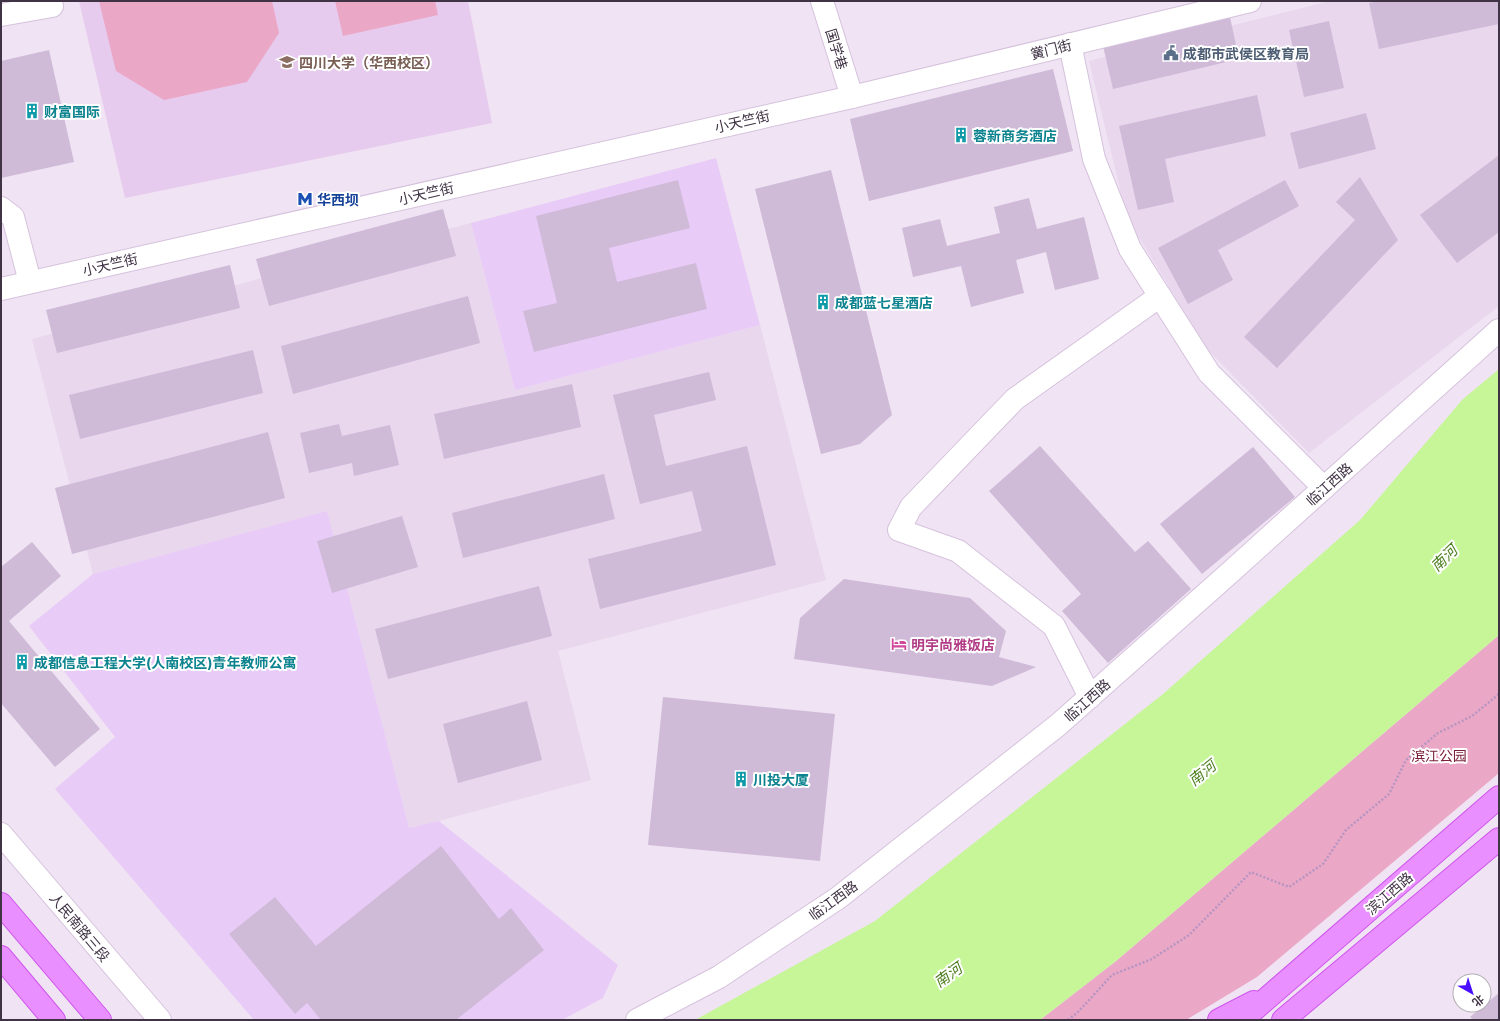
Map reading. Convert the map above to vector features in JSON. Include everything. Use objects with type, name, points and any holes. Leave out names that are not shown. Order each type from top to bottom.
[{"type":"main road","name":"滨江西路","points":[[1242,1020],[1499,797]]},
{"type":"main road","name":"滨江西路","points":[[1283,1020],[1499,839]]},
{"type":"main road","points":[[1,904],[100,1020]]},
{"type":"main road","points":[[1,957],[54,1020]]},
{"type":"main road","name":"滨江西路","points":[[1219,1020],[1278,990]]},
{"type":"main road","name":"滨江西路","points":[[1293,1020],[1317,992]]},
{"type":"street","name":"国学巷","points":[[822,1],[852,97]]},
{"type":"street","name":"黉门街","points":[[852,97],[1250,1]]},
{"type":"street","points":[[1,16],[52,6]]},
{"type":"street","points":[[1070,44],[1094,159],[1130,249],[1209,373],[1324,488]]},
{"type":"street","name":"小天竺街","points":[[1,289],[852,97]]},
{"type":"street","points":[[1,208],[13,217],[30,282]]},
{"type":"street","points":[[1090,697],[1054,626],[958,551],[899,530],[911,507],[1015,399],[1160,296]]},
{"type":"street","name":"临江西路","points":[[637,1020],[719,977],[838,898],[1058,725],[1499,330]]},
{"type":"street","name":"人民南路三段","points":[[1,834],[160,1020]]},
{"type":"path","points":[[1068,1020],[1079,1011],[1112,975],[1152,959],[1188,934],[1251,872],[1288,888],[1323,864],[1346,830],[1389,794],[1406,760],[1438,733],[1472,716],[1499,694]]},
{"type":"shaded area","name":"四川大学（华西校区）","points":[[79,1],[468,1],[492,123],[125,198]]},
{"type":"shaded area","points":[[1330,1],[1499,1],[1499,306],[1309,453],[1207,349],[1127,218],[1089,61]]},
{"type":"shaded area","points":[[716,158],[760,325],[515,390],[471,223]]},
{"type":"shaded area","points":[[471,223],[515,390],[760,325],[826,580],[558,651],[591,780],[409,829],[327,512],[93,574],[32,339]]},
{"type":"shaded area","points":[[327,511],[409,828],[439,821],[618,965],[603,998],[562,1020],[254,1020],[55,789],[115,737],[29,626],[93,574]]},
{"type":"green space","points":[[99,1],[272,1],[279,33],[247,82],[164,100],[116,71]]},
{"type":"green space","points":[[335,1],[435,1],[438,15],[343,36]]},
{"type":"green space","name":"滨江公园","points":[[1499,635],[1499,773],[1257,977],[1186,1020],[1040,1020],[1116,961]]},
{"type":"water","name":"南河","points":[[1499,369],[1499,635],[1116,961],[1040,1020],[695,1020],[875,921],[1163,694],[1360,520],[1462,400]]},
{"type":"building","points":[[1379,1],[1499,1],[1499,24],[1379,49],[1369,3]]},
{"type":"building","name":"成都市武侯区教育局","points":[[1230,17],[1239,59],[1113,89],[1103,46]]},
{"type":"building","points":[[1329,21],[1344,88],[1304,97],[1289,30]]},
{"type":"building","name":"财富国际","points":[[49,50],[74,162],[1,178],[1,61]]},
{"type":"building","name":"蓉新商务酒店","points":[[1053,69],[1073,151],[869,201],[850,119]]},
{"type":"building","points":[[1257,95],[1266,136],[1165,159],[1174,202],[1138,210],[1119,126]]},
{"type":"building","points":[[1366,113],[1376,149],[1299,169],[1290,133]]},
{"type":"building","points":[[1499,155],[1499,232],[1457,263],[1420,215]]},
{"type":"building","name":"成都蓝七星酒店","points":[[831,170],[892,415],[860,444],[821,454],[755,189]]},
{"type":"building","points":[[1360,177],[1398,240],[1277,368],[1244,337],[1355,220],[1336,202]]},
{"type":"building","points":[[678,180],[690,228],[609,248],[617,282],[696,263],[707,309],[534,352],[523,311],[557,303],[536,216]]},
{"type":"building","points":[[1285,180],[1299,206],[1218,250],[1233,280],[1188,304],[1158,248]]},
{"type":"building","points":[[1029,198],[1037,229],[1084,217],[1099,279],[1055,290],[1046,252],[1016,260],[1024,293],[971,307],[961,266],[913,277],[902,228],[940,219],[947,246],[1000,233],[994,207]]},
{"type":"building","points":[[443,209],[456,256],[269,306],[256,259]]},
{"type":"building","points":[[230,265],[240,308],[57,353],[46,310]]},
{"type":"building","points":[[468,296],[480,343],[293,394],[281,346]]},
{"type":"building","points":[[253,350],[263,393],[80,439],[69,395]]},
{"type":"building","points":[[709,372],[716,400],[654,415],[666,466],[747,446],[776,565],[600,609],[588,559],[702,531],[692,491],[640,504],[613,395]]},
{"type":"building","points":[[572,384],[581,427],[444,459],[434,414]]},
{"type":"building","points":[[339,424],[342,436],[390,425],[399,465],[354,476],[352,463],[309,473],[300,433]]},
{"type":"building","points":[[268,432],[285,498],[72,554],[55,488]]},
{"type":"building","points":[[1040,446],[1135,552],[1148,541],[1191,589],[1108,663],[1062,611],[1081,594],[989,491]]},
{"type":"building","points":[[1253,447],[1295,497],[1202,574],[1160,524]]},
{"type":"building","points":[[604,474],[615,519],[463,558],[452,513]]},
{"type":"building","points":[[402,516],[418,567],[332,593],[317,541]]},
{"type":"building","name":"成都信息工程大学(人南校区)青年教师公寓","points":[[32,542],[61,576],[9,621],[100,729],[55,767],[1,703],[1,567]]},
{"type":"building","name":"明宇尚雅饭店","points":[[844,579],[970,598],[1006,631],[999,657],[1036,667],[992,686],[794,659],[800,618]]},
{"type":"building","points":[[539,586],[552,636],[388,679],[375,629]]},
{"type":"building","name":"川投大厦","points":[[663,697],[835,714],[820,861],[648,845]]},
{"type":"building","points":[[527,701],[542,760],[458,783],[443,724]]},
{"type":"building","points":[[441,846],[499,919],[511,908],[544,950],[456,1020],[321,1020],[307,1003],[295,1014],[229,934],[275,897],[316,946]]},
{"type":"building","points":[[1499,993],[1499,1020],[1473,1020],[1470,1017],[1475,1013],[1492,1013],[1492,999]]},
{"type":"place","name":"成都市武侯区教育局","points":[[1171,53]]},
{"type":"place","name":"四川大学（华西校区）","points":[[287,62]]},
{"type":"place","name":"财富国际","points":[[32,111]]},
{"type":"place","name":"蓉新商务酒店","points":[[961,135]]},
{"type":"place","name":"华西坝","points":[[305,199]]},
{"type":"place","name":"成都蓝七星酒店","points":[[823,302]]},
{"type":"place","name":"明宇尚雅饭店","points":[[899,644]]},
{"type":"place","name":"成都信息工程大学(人南校区)青年教师公寓","points":[[22,662]]},
{"type":"place","name":"川投大厦","points":[[741,779]]}]
